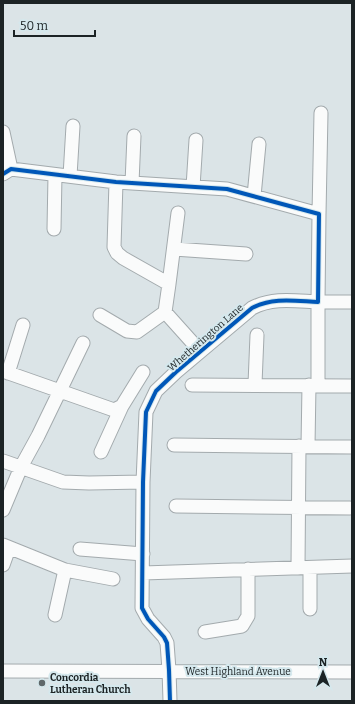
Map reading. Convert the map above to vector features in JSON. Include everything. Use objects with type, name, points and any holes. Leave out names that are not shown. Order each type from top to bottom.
[{"type":"street","points":[[310,609],[304,568],[299,508],[303,446],[314,385],[318,302],[321,113]]},
{"type":"street","points":[[70,176],[73,126]]},
{"type":"street","points":[[3,132],[7,171],[56,174],[116,182],[227,189],[319,214]]},
{"type":"street","points":[[132,183],[134,136]]},
{"type":"street","points":[[193,187],[196,140]]},
{"type":"street","points":[[254,196],[259,144]]},
{"type":"street","points":[[54,229],[56,174]]},
{"type":"street","points":[[116,182],[114,247],[117,253],[123,258],[169,284]]},
{"type":"street","points":[[100,315],[127,331],[138,332],[165,312],[178,213]]},
{"type":"street","points":[[174,249],[246,254]]},
{"type":"street","name":"Whetherington Lane","points":[[170,701],[167,643],[164,637],[148,619],[142,608],[143,482],[146,412],[156,391],[200,351],[252,308],[261,303],[271,300],[352,302]]},
{"type":"street","points":[[165,312],[200,351]]},
{"type":"street","points":[[23,324],[5,372],[114,410],[122,406]]},
{"type":"street","points":[[255,384],[257,336]]},
{"type":"street","points":[[3,510],[21,467],[38,436],[83,343]]},
{"type":"street","points":[[101,452],[122,406],[143,372]]},
{"type":"street","points":[[192,384],[352,386]]},
{"type":"street","points":[[174,445],[352,446]]},
{"type":"street","points":[[3,461],[63,482],[143,482]]},
{"type":"street","points":[[176,506],[350,508]]},
{"type":"street","points":[[3,565],[6,546],[64,570],[113,579]]},
{"type":"street","points":[[80,549],[143,554]]},
{"type":"street","points":[[143,572],[352,566]]},
{"type":"street","points":[[205,632],[242,626],[248,616],[248,569]]},
{"type":"street","points":[[55,614],[64,570]]},
{"type":"street","name":"West Highland Avenue","points":[[3,670],[352,672]]},
{"type":"cycle path","points":[[3,174],[11,169],[116,182],[227,189],[319,214],[318,302],[276,301],[268,302],[252,308],[176,372],[156,391],[146,412],[143,482],[142,608],[148,619],[164,637],[167,643],[170,701]]},
{"type":"place","name":"Concordia Lutheran Church","points":[[42,683]]}]
